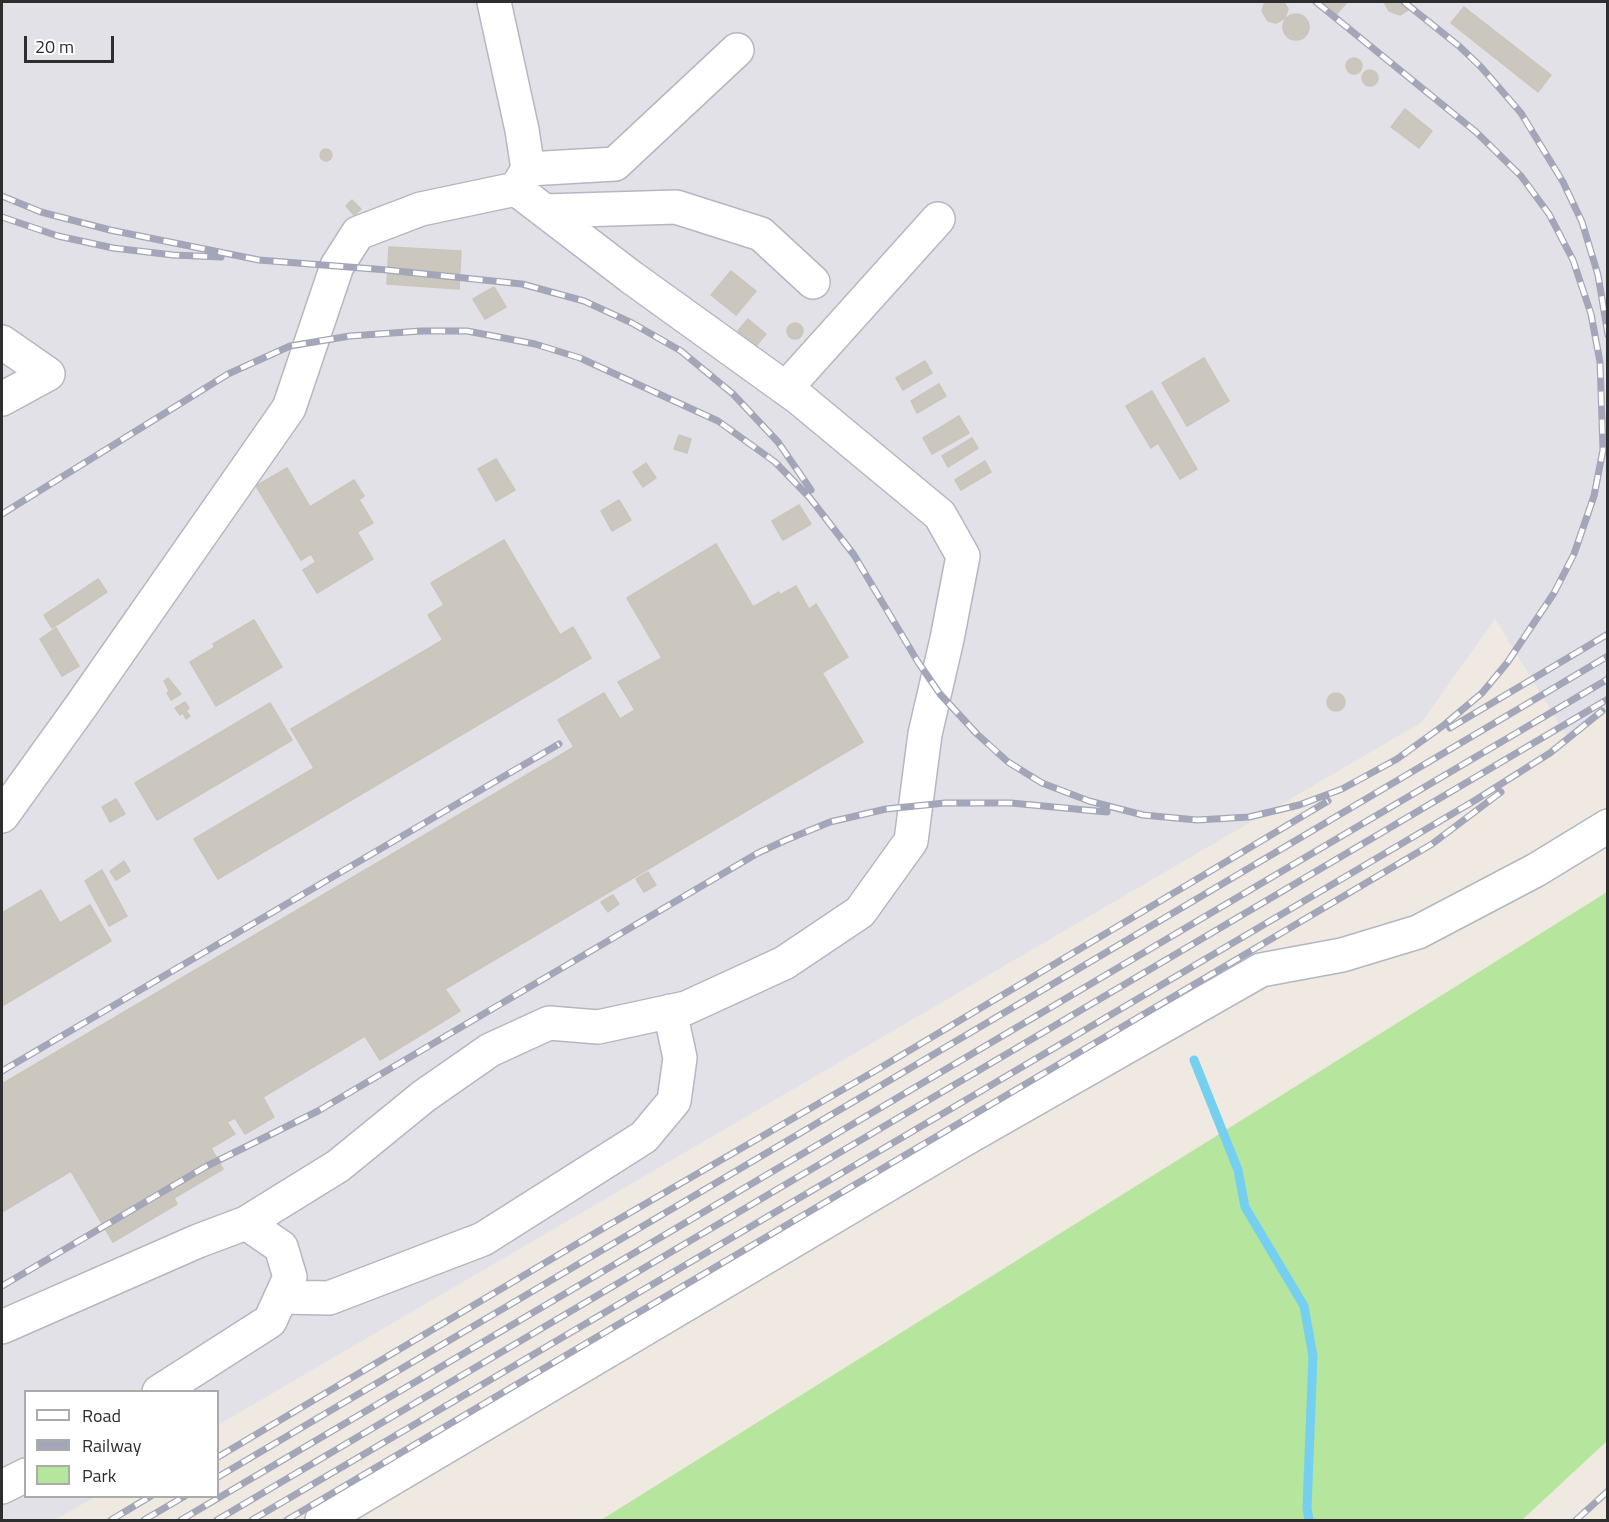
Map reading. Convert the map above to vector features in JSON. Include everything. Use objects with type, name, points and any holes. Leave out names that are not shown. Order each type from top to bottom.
[{"type":"lane","points":[[2,1327],[187,1246],[246,1223],[338,1166],[424,1096],[490,1050],[549,1023],[598,1027],[686,1008],[784,963],[860,912],[911,841],[925,734],[963,556],[940,515],[786,388],[545,211],[522,179],[522,130],[494,2]]},
{"type":"lane","points":[[2,816],[289,408],[337,266],[358,233],[421,209],[522,179],[615,164],[737,50]]},
{"type":"lane","points":[[545,211],[676,207],[761,234],[813,282]]},
{"type":"lane","points":[[786,388],[938,219]]},
{"type":"lane","points":[[2,342],[48,374],[2,399]]},
{"type":"lane","points":[[321,1521],[963,1140],[1261,970],[1342,955],[1418,932],[1536,870],[1608,826]]},
{"type":"lane","points":[[280,1297],[329,1298],[483,1239],[644,1137],[674,1101],[680,1058],[670,1011]]},
{"type":"lane","points":[[162,1390],[270,1321],[290,1277],[280,1247],[246,1223]]},
{"type":"lane","points":[[2,1487],[24,1476]]},
{"type":"shaded area","points":[[2,2],[1607,2],[1607,707],[1568,738],[1495,619],[1422,722],[219,1424],[219,1390],[24,1390],[24,1498],[93,1498],[54,1520],[2,1520]]},
{"type":"green space","points":[[1607,892],[1607,1441],[1522,1520],[601,1520]]},
{"type":"building","points":[[1265,2],[1284,2],[1288,9],[1285,18],[1276,23],[1268,21],[1262,11]]},
{"type":"building","points":[[1318,2],[1347,2],[1335,16]]},
{"type":"building","points":[[1384,2],[1412,2],[1408,10],[1400,15],[1389,11]]},
{"type":"building","points":[[1464,7],[1551,75],[1538,92],[1451,23]]},
{"type":"building","points":[[1296,14],[1305,18],[1309,27],[1305,36],[1296,40],[1287,36],[1283,27],[1287,18]]},
{"type":"building","points":[[1351,58],[1357,58],[1362,66],[1360,72],[1351,74],[1346,69],[1346,63]]},
{"type":"building","points":[[1367,70],[1373,70],[1378,78],[1376,84],[1367,86],[1362,81],[1362,75]]},
{"type":"building","points":[[1405,109],[1432,131],[1419,148],[1391,127]]},
{"type":"building","points":[[326,149],[332,155],[326,161],[320,155]]},
{"type":"building","points":[[352,200],[361,209],[354,215],[346,206]]},
{"type":"building","points":[[389,247],[461,251],[459,289],[387,284]]},
{"type":"building","points":[[731,271],[756,291],[736,315],[711,295]]},
{"type":"building","points":[[494,287],[506,307],[485,319],[473,299]]},
{"type":"building","points":[[748,319],[766,334],[756,346],[738,331]]},
{"type":"building","points":[[792,323],[798,323],[803,331],[801,337],[792,339],[787,334],[787,328]]},
{"type":"building","points":[[1204,358],[1229,401],[1187,426],[1162,383]]},
{"type":"building","points":[[925,361],[932,373],[903,390],[896,378]]},
{"type":"building","points":[[939,384],[946,396],[917,413],[911,401]]},
{"type":"building","points":[[1152,391],[1197,469],[1180,479],[1158,443],[1151,448],[1126,406]]},
{"type":"building","points":[[959,416],[969,433],[932,454],[923,438]]},
{"type":"building","points":[[679,435],[691,439],[687,453],[674,449]]},
{"type":"building","points":[[972,438],[978,448],[948,467],[942,456]]},
{"type":"building","points":[[496,459],[515,490],[496,501],[478,469]]},
{"type":"building","points":[[985,461],[991,472],[961,490],[955,480]]},
{"type":"building","points":[[646,463],[656,478],[643,487],[633,472]]},
{"type":"building","points":[[287,468],[310,507],[354,480],[364,496],[359,500],[373,523],[357,532],[373,559],[317,593],[303,570],[316,562],[311,554],[301,560],[256,486]]},
{"type":"building","points":[[619,500],[631,520],[612,531],[601,511]]},
{"type":"building","points":[[799,505],[811,524],[783,540],[772,521]]},
{"type":"building","points":[[504,540],[560,635],[573,627],[591,658],[218,879],[194,839],[314,768],[291,729],[443,640],[428,615],[444,605],[431,583]]},
{"type":"building","points":[[716,544],[753,607],[779,592],[780,595],[796,586],[809,609],[816,604],[848,657],[822,673],[863,742],[445,989],[460,1011],[380,1060],[365,1036],[263,1097],[274,1117],[245,1134],[235,1118],[227,1122],[235,1134],[211,1148],[223,1169],[174,1198],[177,1204],[113,1242],[71,1171],[2,1212],[2,1084],[574,747],[558,720],[604,693],[620,719],[635,710],[618,682],[662,658],[627,598]]},
{"type":"building","points":[[98,579],[107,592],[52,628],[44,615]]},
{"type":"building","points":[[254,620],[282,667],[216,706],[190,662],[215,647],[213,644]]},
{"type":"building","points":[[56,628],[79,666],[62,676],[40,639]]},
{"type":"building","points":[[168,678],[181,694],[171,700],[164,681]]},
{"type":"building","points":[[1332,693],[1340,693],[1345,698],[1343,709],[1332,711],[1327,706],[1327,698]]},
{"type":"building","points":[[185,702],[189,708],[186,711],[190,716],[186,719],[183,713],[180,715],[175,708]]},
{"type":"building","points":[[270,703],[292,740],[157,820],[135,783]]},
{"type":"building","points":[[116,799],[125,814],[110,822],[102,807]]},
{"type":"building","points":[[124,861],[130,871],[116,880],[110,871]]},
{"type":"building","points":[[102,870],[127,916],[109,926],[85,881]]},
{"type":"building","points":[[648,872],[656,885],[644,892],[636,879]]},
{"type":"building","points":[[41,890],[60,923],[90,905],[111,941],[2,1006],[2,913]]},
{"type":"building","points":[[613,895],[619,904],[608,912],[601,902]]},
{"type":"waterway","points":[[1194,1060],[1238,1170],[1245,1207],[1304,1306],[1313,1356],[1307,1508],[1309,1520]]},
{"type":"railway","points":[[2,514],[228,374],[290,346],[350,336],[421,331],[467,331],[535,344],[580,358],[718,421],[775,462],[810,498],[854,555],[918,662],[940,694],[977,734],[1008,762],[1042,783],[1089,801],[1143,815],[1197,820],[1249,817],[1299,805],[1342,789],[1397,759],[1444,725],[1482,693],[1507,663],[1554,593],[1574,554],[1594,496],[1603,450],[1600,362],[1591,314],[1573,260],[1549,214],[1521,176],[1476,132],[1316,2]]},
{"type":"railway","points":[[1404,2],[1459,46],[1481,67],[1521,113],[1563,182],[1582,222],[1598,275],[1608,335]]},
{"type":"railway","points":[[2,196],[41,212],[110,230],[259,260],[522,284],[584,301],[632,323],[681,351],[733,394],[778,442],[811,490]]},
{"type":"railway","points":[[2,217],[58,236],[113,248],[173,255],[221,257]]},
{"type":"railway","points":[[1450,728],[1608,634]]},
{"type":"railway","points":[[219,1476],[1608,656]]},
{"type":"railway","points":[[219,1498],[1608,679]]},
{"type":"railway","points":[[217,1520],[1608,699]]},
{"type":"railway","points":[[252,1520],[1474,801],[1550,753],[1602,711]]},
{"type":"railway","points":[[2,1071],[559,744]]},
{"type":"railway","points":[[287,1520],[1432,844],[1501,792]]},
{"type":"railway","points":[[219,1456],[607,1226],[880,1068],[1328,801]]},
{"type":"railway","points":[[2,1286],[205,1167],[318,1111],[758,853],[786,840],[830,822],[886,809],[945,803],[1011,803],[1107,812]]},
{"type":"railway","points":[[1576,1520],[1608,1491]]},
{"type":"railway","points":[[111,1520],[148,1498]]},
{"type":"railway","points":[[144,1520],[182,1498]]},
{"type":"railway","points":[[181,1520],[218,1498]]}]
